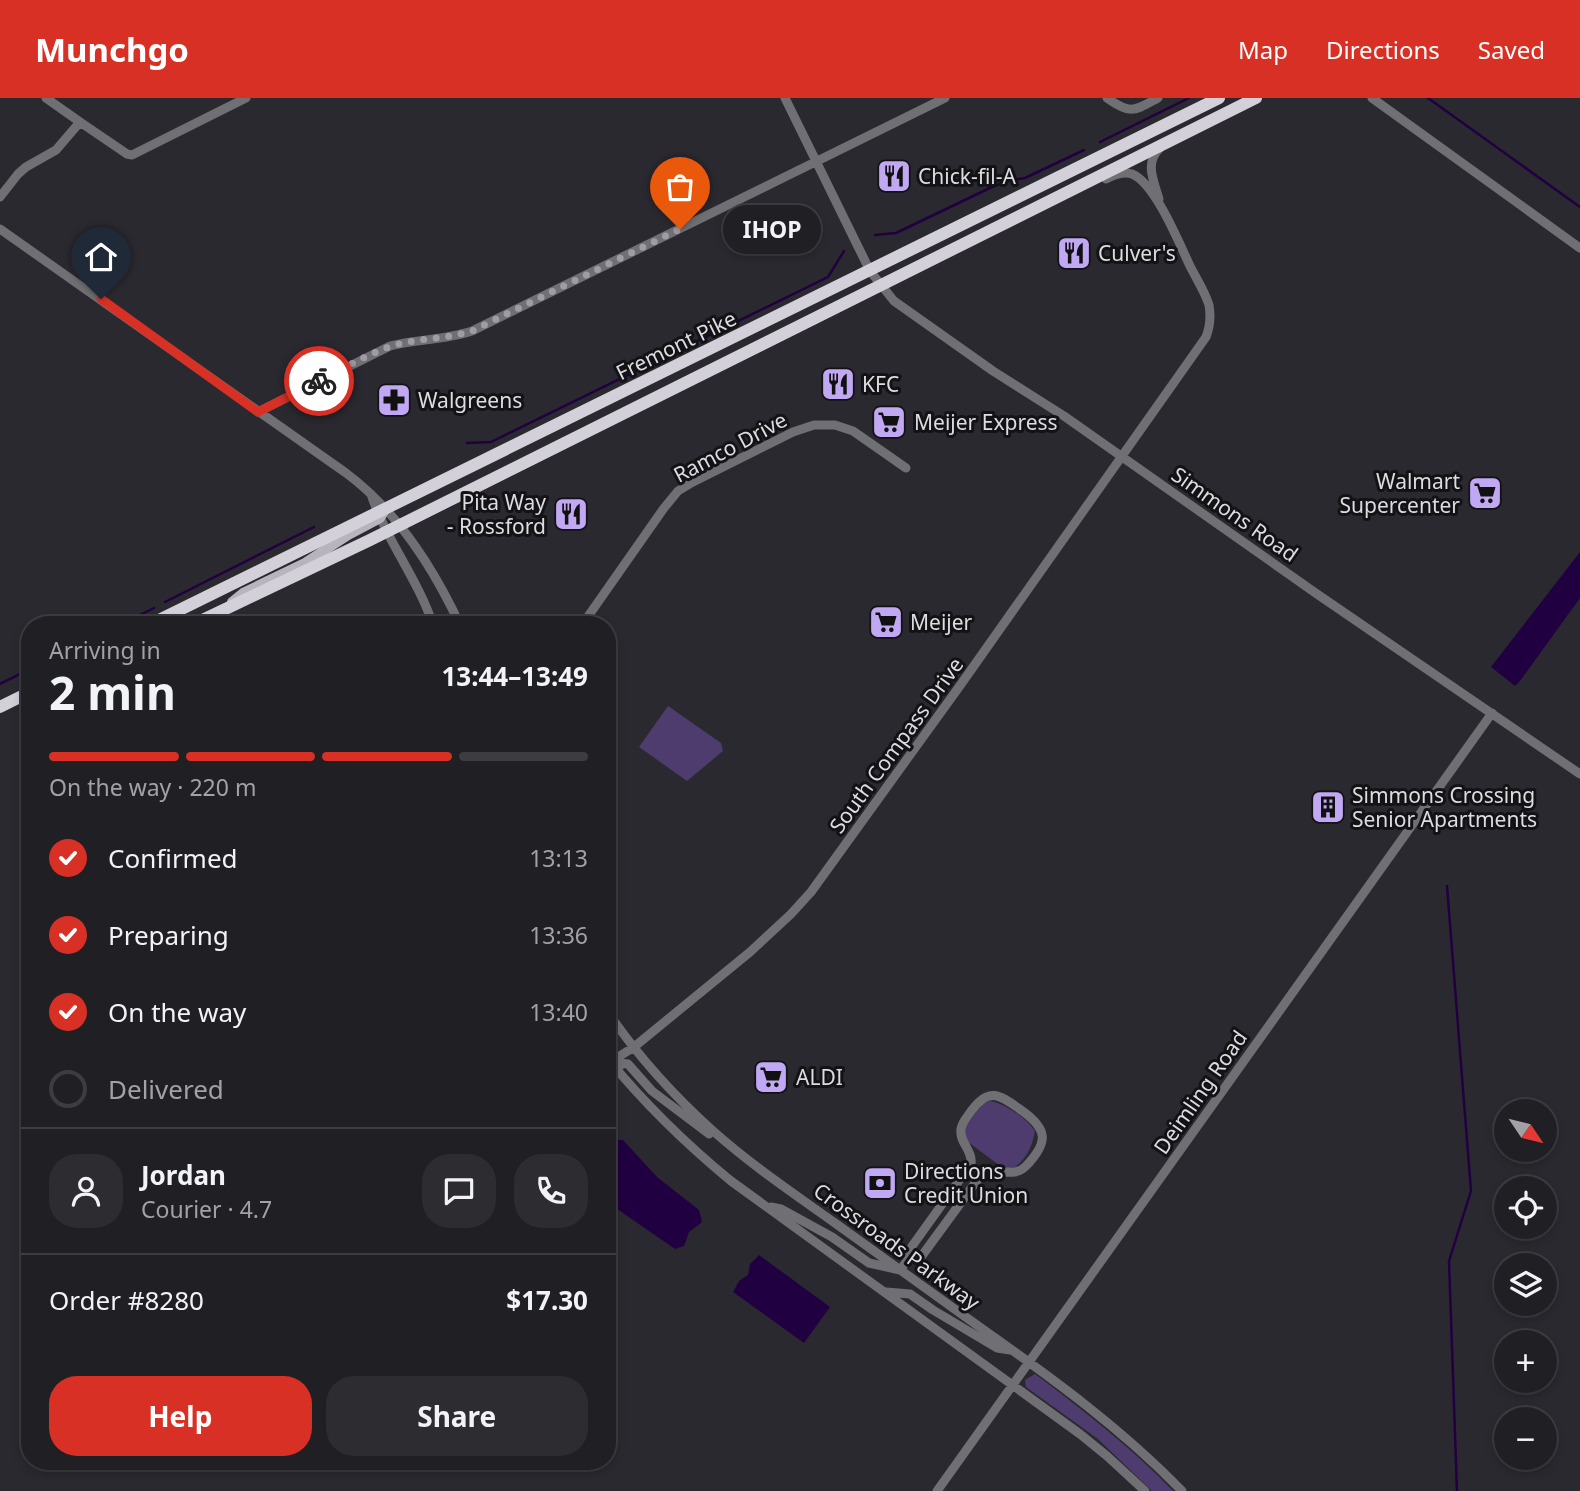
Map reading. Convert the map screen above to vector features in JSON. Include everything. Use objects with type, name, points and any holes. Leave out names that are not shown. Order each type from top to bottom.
[{"type":"highway","name":"Fremont Pike","points":[[210,616],[689,380],[875,277],[1219,98]]},
{"type":"highway","points":[[1239,101],[1256,98]]},
{"type":"highway","name":"Fremont Pike","points":[[168,616],[875,277],[1074,187],[1162,144],[1176,130],[1209,112],[1229,102],[1239,101]]},
{"type":"highway","points":[[0,707],[21,696]]},
{"type":"main road","points":[[222,610],[243,593],[304,563],[381,513]]},
{"type":"street","points":[[46,98],[132,155],[246,98]]},
{"type":"street","name":"Simmons Road","points":[[785,98],[875,277],[894,301],[1580,774]]},
{"type":"street","points":[[258,412],[390,346],[472,331],[945,98]]},
{"type":"street","points":[[1107,98],[1127,110],[1137,109],[1158,98]]},
{"type":"street","points":[[1372,98],[1580,248]]},
{"type":"street","points":[[0,197],[26,167],[56,150],[80,122]]},
{"type":"street","name":"South Compass Drive","points":[[1160,205],[1150,165],[1154,153],[1162,144]]},
{"type":"street","name":"South Compass Drive","points":[[616,1061],[771,934],[811,892],[1206,337],[1210,326],[1207,299],[1160,205],[1142,181],[1128,173],[1115,175],[1091,187],[1074,187]]},
{"type":"street","points":[[0,229],[346,473],[370,493],[381,513],[436,578],[455,616]]},
{"type":"street","name":"Ramco Drive","points":[[588,616],[678,491],[793,432],[814,425],[845,428],[863,437],[906,468]]},
{"type":"street","points":[[393,528],[429,616]]},
{"type":"street","name":"Deimling Road","points":[[937,1491],[1492,713]]},
{"type":"street","name":"Crossroads Parkway","points":[[616,1023],[667,1086],[740,1154],[1030,1362],[1130,1440],[1182,1491]]},
{"type":"street","points":[[616,1063],[628,1064],[652,1091],[700,1128],[740,1154]]},
{"type":"street","points":[[616,1067],[677,1135],[722,1173],[1108,1456],[1145,1491]]},
{"type":"street","points":[[763,1204],[781,1209],[832,1237],[869,1263],[900,1270],[907,1261],[910,1249],[971,1164],[971,1154],[962,1139],[961,1129],[978,1102],[985,1097],[999,1096],[1033,1119],[1041,1128],[1042,1141],[1027,1165],[1011,1173],[986,1171],[921,1257],[907,1261]]},
{"type":"street","points":[[928,1224],[939,1233]]},
{"type":"street","points":[[885,1292],[910,1294],[997,1348],[1012,1350]]},
{"type":"shaded area","points":[[1580,552],[1580,598],[1515,686],[1491,667]]},
{"type":"shaded area","points":[[668,706],[721,743],[723,751],[687,781],[639,747]]},
{"type":"shaded area","points":[[990,1101],[1015,1112],[1035,1131],[1027,1154],[1010,1170],[1003,1168],[968,1142],[965,1134],[965,1127],[983,1104]]},
{"type":"shaded area","points":[[616,1140],[623,1140],[657,1177],[699,1210],[702,1222],[689,1232],[684,1246],[675,1249],[616,1208]]},
{"type":"shaded area","points":[[759,1255],[830,1307],[804,1343],[733,1292],[739,1281],[748,1275],[750,1264]]},
{"type":"shaded area","points":[[1035,1374],[1124,1444],[1173,1491],[1152,1491],[1098,1439],[1026,1387],[1025,1380]]},
{"type":"waterway","points":[[1100,142],[1189,98]]},
{"type":"waterway","points":[[1428,98],[1580,207]]},
{"type":"waterway","points":[[875,235],[896,233],[992,187],[1025,178],[1084,150]]},
{"type":"waterway","points":[[467,443],[491,442],[828,277],[844,251]]},
{"type":"waterway","points":[[165,602],[314,527]]},
{"type":"waterway","points":[[138,616],[154,608]]},
{"type":"waterway","points":[[0,684],[21,674]]},
{"type":"waterway","points":[[1447,886],[1471,1191],[1449,1261],[1457,1491]]},
{"type":"way so far","points":[[319,381],[390,346],[472,331],[680,229]]},
{"type":"place","name":"Chick-fil-A","points":[[894,176]]},
{"type":"place","name":"IHOP","points":[[680,229]]},
{"type":"place","name":"Culver's","points":[[1074,253]]},
{"type":"place","name":"KFC","points":[[838,384]]},
{"type":"place","name":"Walgreens","points":[[394,400]]},
{"type":"place","name":"Meijer Express","points":[[889,422]]},
{"type":"place","name":"Walmart Supercenter","points":[[1485,493]]},
{"type":"place","name":"Pita Way - Rossford","points":[[571,514]]},
{"type":"place","name":"Meijer","points":[[886,622]]},
{"type":"place","name":"Simmons Crossing Senior Apartments","points":[[1328,807]]},
{"type":"place","name":"ALDI","points":[[771,1077]]},
{"type":"place","name":"Directions Credit Union","points":[[880,1183]]},
{"type":"route","points":[[101,299],[258,412],[319,381]]}]
